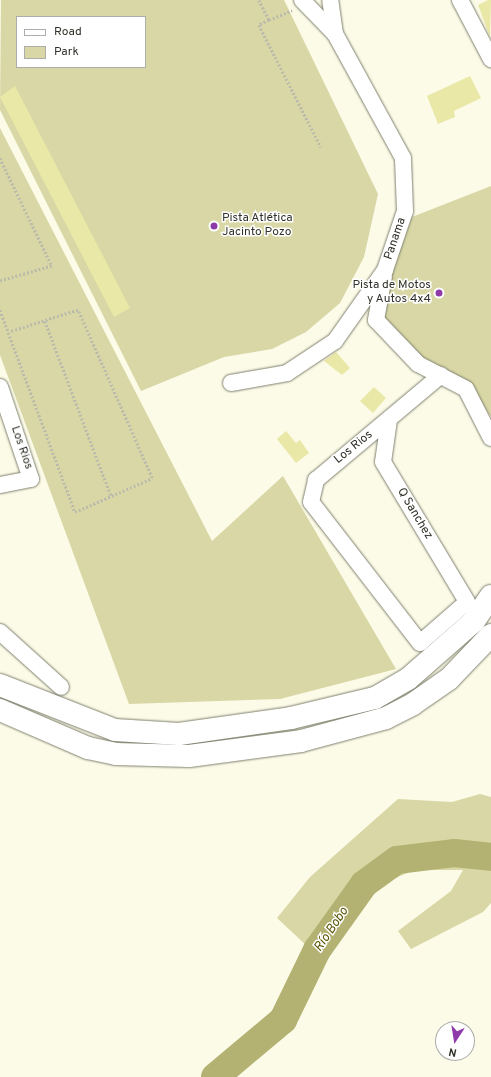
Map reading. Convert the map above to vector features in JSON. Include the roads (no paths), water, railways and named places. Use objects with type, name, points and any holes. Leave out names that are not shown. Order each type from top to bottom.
[{"type":"main road","points":[[0,686],[115,730],[179,734],[291,718],[375,698],[408,679],[469,625],[491,596]]},
{"type":"main road","points":[[0,710],[88,748],[116,754],[189,756],[301,741],[386,718],[413,704],[449,679],[491,635]]},
{"type":"street","name":"Panama","points":[[231,383],[287,373],[335,341],[385,270],[405,211],[403,158],[335,34],[330,0]]},
{"type":"street","points":[[460,0],[491,59]]},
{"type":"street","points":[[297,2],[335,34]]},
{"type":"street","points":[[385,270],[376,320],[418,364],[466,389],[491,438]]},
{"type":"street","name":"Los Rios","points":[[420,643],[311,502],[316,480],[389,420],[440,375]]},
{"type":"street","name":"Los Rios","points":[[0,387],[31,479],[0,485]]},
{"type":"street","name":"Q Sanchez","points":[[389,420],[383,462],[467,602],[420,643]]},
{"type":"street","points":[[0,632],[61,687]]},
{"type":"waterway","name":"Río Bobo","points":[[215,1077],[283,1020],[317,950],[364,884],[397,860],[454,853],[491,857]]},
{"type":"place","name":"Pista Atlética Jacinto Pozo","points":[[214,226]]},
{"type":"place","name":"Pista de Motos y Autos 4x4","points":[[439,293]]}]
